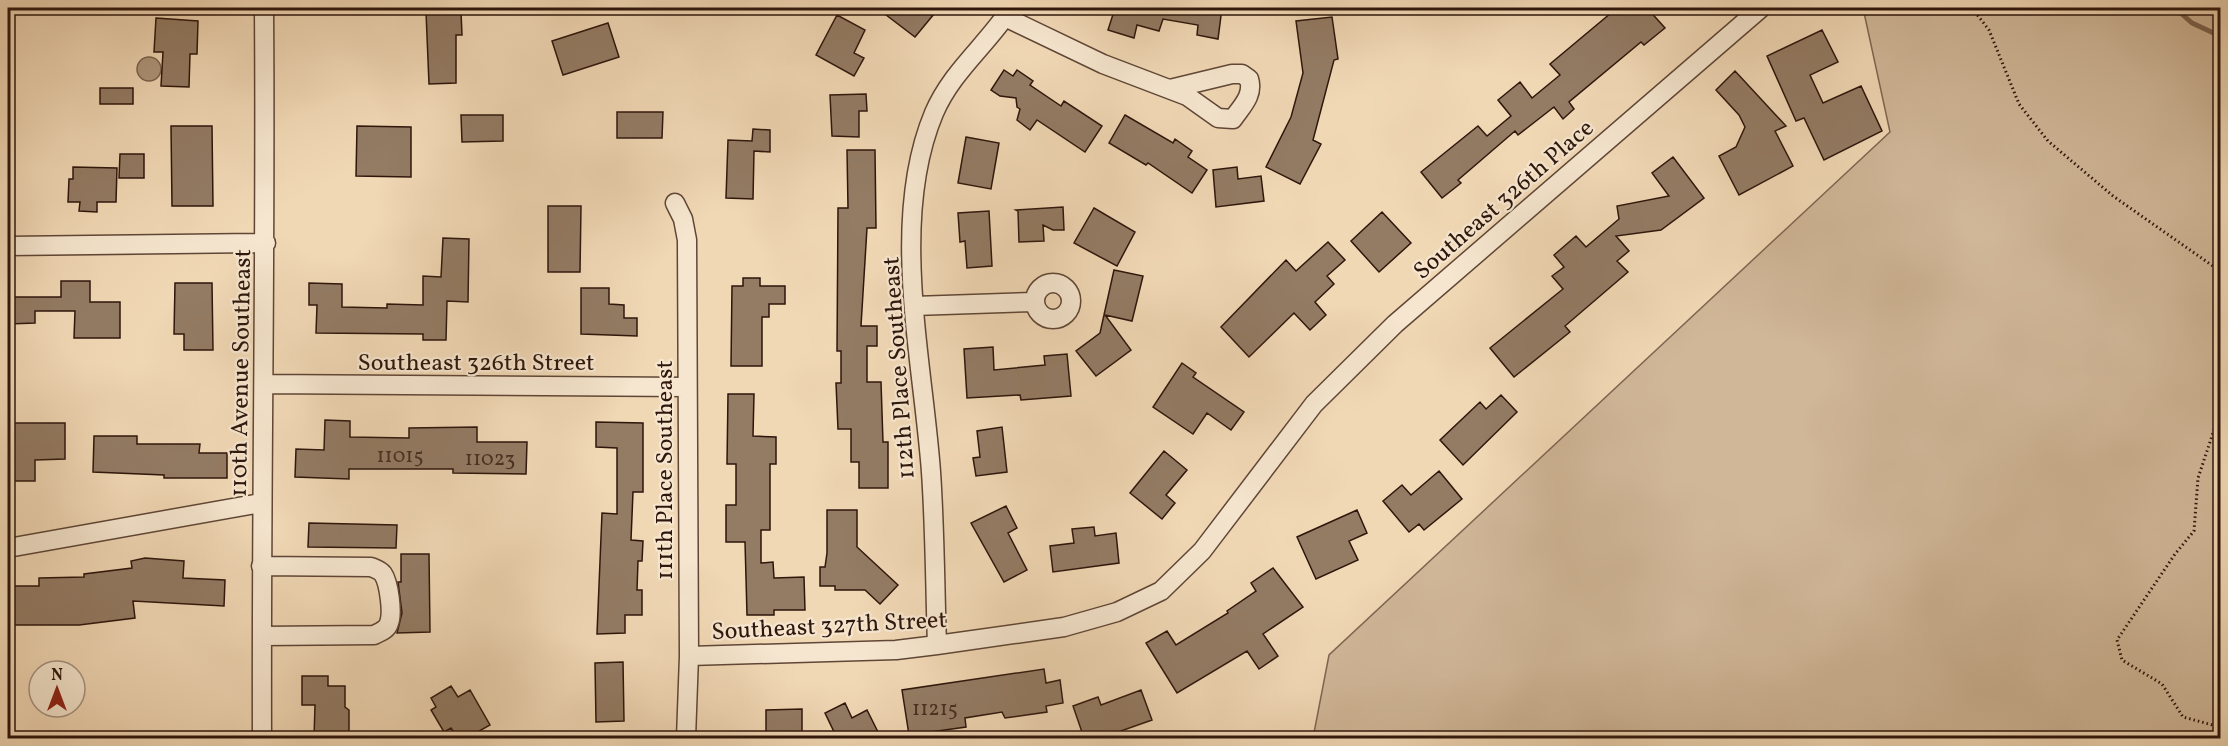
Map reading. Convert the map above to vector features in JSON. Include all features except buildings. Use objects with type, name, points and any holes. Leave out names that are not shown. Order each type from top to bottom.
[{"type":"street","name":"110th Avenue Southeast","points":[[262,738],[261,503],[266,243],[264,8]]},
{"type":"street","name":"Southeast 326th Place","points":[[1286,437],[1343,374],[1395,324],[1761,8]]},
{"type":"street","points":[[1008,12],[1103,64],[1170,89]]},
{"type":"street","name":"112th Place Southeast","points":[[937,645],[931,472],[914,306],[915,194],[929,127],[942,97],[958,72],[1008,12]]},
{"type":"street","name":"111th Place Southeast","points":[[675,203],[683,219],[687,240],[689,656],[686,738]]},
{"type":"street","points":[[8,246],[266,243]]},
{"type":"street","points":[[914,306],[1034,302]]},
{"type":"street","name":"Southeast 326th Street","points":[[264,384],[687,387]]},
{"type":"street","name":"Southeast 327th Street","points":[[689,656],[896,650],[1064,627],[1117,612],[1161,591],[1202,551],[1286,437]]},
{"type":"street","points":[[8,548],[261,503]]},
{"type":"street","points":[[261,566],[371,567],[381,571],[385,577],[390,612],[389,623],[384,631],[374,635],[262,636]]},
{"type":"path","points":[[1972,8],[1989,30],[2019,104],[2048,141],[2113,196],[2220,271]]},
{"type":"path","points":[[2220,412],[2198,478],[2194,531],[2175,554],[2117,640],[2121,660],[2162,684],[2183,717],[2220,727]]},
{"type":"shaded area","points":[[1863,8],[2220,8],[2220,738],[1313,738],[1329,655],[1890,132]]},
{"type":"shaded area","points":[[149,57],[154,58],[160,64],[160,74],[154,80],[149,81],[144,80],[138,74],[137,69],[138,64],[144,58]]},
{"type":"waterway","points":[[2175,8],[2192,23],[2220,36]]}]
